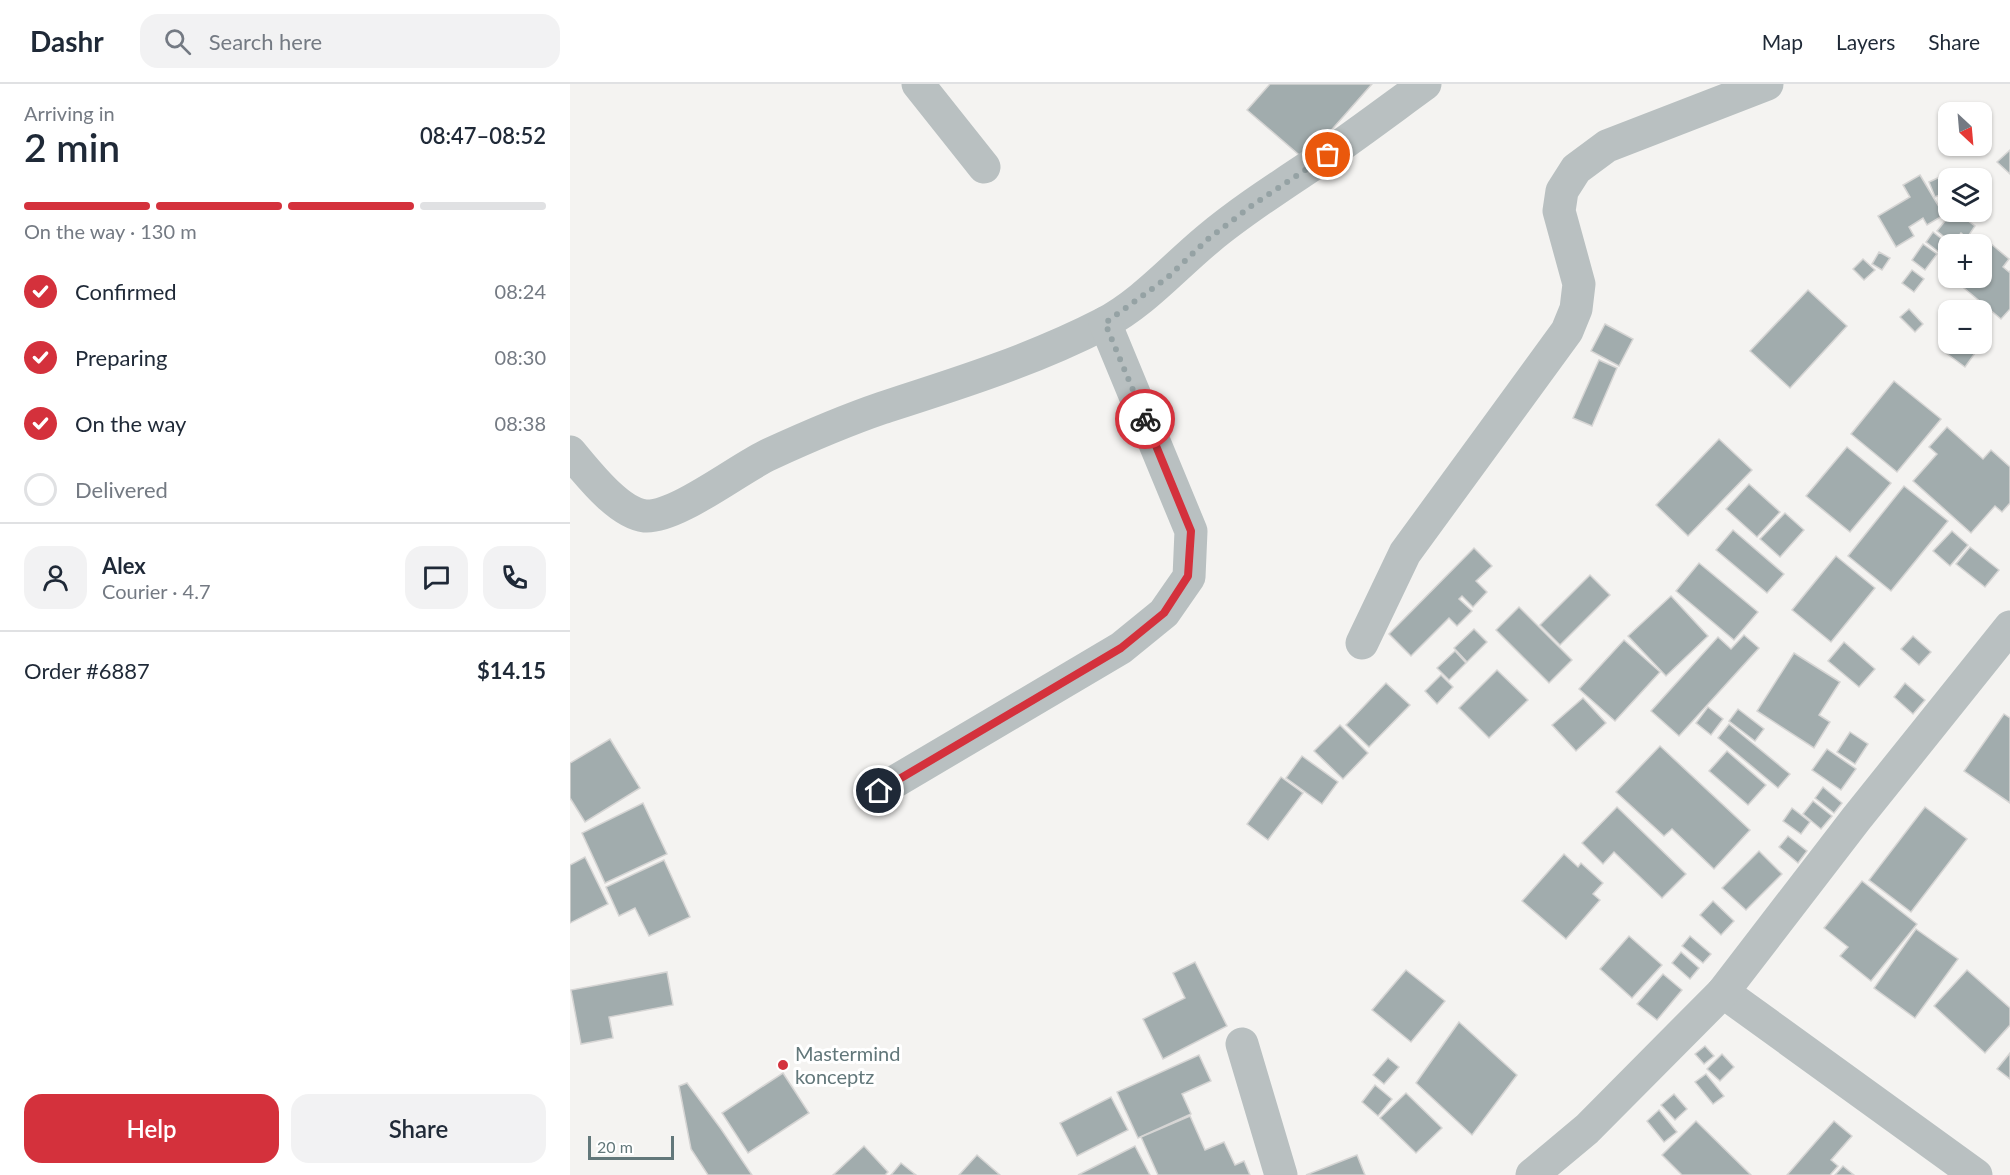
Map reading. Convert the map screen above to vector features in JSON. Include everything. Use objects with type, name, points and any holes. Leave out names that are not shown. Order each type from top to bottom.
[{"type":"street","points":[[918,84],[984,167]]},
{"type":"street","points":[[570,452],[616,502],[643,516],[660,515],[695,498],[767,455],[880,409],[933,393],[1048,349],[1105,323],[1167,278],[1208,239],[1245,211],[1346,142],[1425,84]]},
{"type":"street","points":[[1362,643],[1405,553],[1567,331],[1576,309],[1579,284],[1559,211],[1562,191],[1576,169],[1607,146],[1767,84]]},
{"type":"street","points":[[879,791],[1121,648],[1164,613],[1188,576],[1191,531],[1105,323]]},
{"type":"street","points":[[1532,1175],[1587,1129],[1723,992],[1856,819],[2010,627]]},
{"type":"street","points":[[1723,992],[1976,1175]]},
{"type":"street","points":[[1242,1044],[1281,1175]]},
{"type":"building","points":[[1270,84],[1372,84],[1305,160],[1247,110]]},
{"type":"building","points":[[2010,150],[2010,174],[1997,162]]},
{"type":"building","points":[[1920,175],[1938,205],[1938,219],[1927,225],[1923,218],[1909,227],[1914,236],[1896,247],[1878,216],[1910,197],[1903,185]]},
{"type":"building","points":[[1938,178],[1938,196],[1935,197],[1929,182]]},
{"type":"building","points":[[1944,222],[1970,222],[1975,226],[1970,234],[1941,234],[1937,231]]},
{"type":"building","points":[[1933,232],[1938,236],[1938,251],[1926,242]]},
{"type":"building","points":[[1923,244],[1937,254],[1925,270],[1912,260]]},
{"type":"building","points":[[1992,245],[2009,259],[2003,267],[2010,271],[2010,309],[2001,319],[1992,311],[1992,300],[1978,300],[1964,288],[1992,288]]},
{"type":"building","points":[[1879,252],[1890,258],[1882,270],[1872,264]]},
{"type":"building","points":[[1863,259],[1875,270],[1864,280],[1853,269]]},
{"type":"building","points":[[1912,270],[1924,279],[1914,292],[1902,283]]},
{"type":"building","points":[[1808,290],[1847,326],[1790,388],[1750,351]]},
{"type":"building","points":[[1909,309],[1923,324],[1915,332],[1900,317]]},
{"type":"building","points":[[1605,324],[1633,339],[1619,366],[1591,351]]},
{"type":"building","points":[[1947,354],[1974,354],[1965,367]]},
{"type":"building","points":[[1599,360],[1617,368],[1592,426],[1573,418]]},
{"type":"building","points":[[1894,381],[1941,419],[1897,472],[1851,434]]},
{"type":"building","points":[[1947,427],[1983,459],[1991,450],[2010,467],[2010,503],[2002,512],[1995,506],[1971,533],[1913,481],[1937,454],[1929,447]]},
{"type":"building","points":[[1719,439],[1752,470],[1688,536],[1656,505]]},
{"type":"building","points":[[1847,447],[1891,483],[1850,532],[1806,496]]},
{"type":"building","points":[[1749,484],[1780,512],[1757,537],[1726,509]]},
{"type":"building","points":[[1904,486],[1948,521],[1891,591],[1848,556]]},
{"type":"building","points":[[1785,513],[1804,530],[1780,557],[1760,539]]},
{"type":"building","points":[[1733,530],[1784,574],[1767,593],[1716,550]]},
{"type":"building","points":[[1952,531],[1968,545],[1950,566],[1933,551]]},
{"type":"building","points":[[1970,547],[1999,570],[1985,587],[1956,564]]},
{"type":"building","points":[[1474,548],[1492,566],[1476,581],[1487,592],[1473,607],[1462,596],[1459,599],[1472,611],[1457,626],[1449,618],[1411,656],[1389,634]]},
{"type":"building","points":[[1836,556],[1875,588],[1831,642],[1792,610]]},
{"type":"building","points":[[1699,563],[1758,612],[1734,640],[1676,591]]},
{"type":"building","points":[[1590,575],[1610,595],[1560,645],[1540,625]]},
{"type":"building","points":[[1671,596],[1708,636],[1666,676],[1628,636]]},
{"type":"building","points":[[1519,607],[1572,660],[1549,683],[1496,630]]},
{"type":"building","points":[[1474,629],[1487,642],[1467,662],[1454,648]]},
{"type":"building","points":[[1744,635],[1759,648],[1679,736],[1651,711],[1718,637],[1731,649]]},
{"type":"building","points":[[1913,636],[1931,652],[1919,665],[1901,649]]},
{"type":"building","points":[[1624,640],[1660,672],[1615,721],[1579,689]]},
{"type":"building","points":[[1844,642],[1875,669],[1859,687],[1828,661]]},
{"type":"building","points":[[1455,651],[1466,663],[1449,680],[1437,668]]},
{"type":"building","points":[[1794,653],[1840,682],[1819,715],[1830,722],[1814,748],[1757,711]]},
{"type":"building","points":[[1497,670],[1528,700],[1489,738],[1459,708]]},
{"type":"building","points":[[1441,675],[1453,687],[1437,704],[1425,691]]},
{"type":"building","points":[[1386,683],[1410,705],[1369,747],[1346,725]]},
{"type":"building","points":[[1905,683],[1925,700],[1913,714],[1894,697]]},
{"type":"building","points":[[1583,698],[1606,723],[1576,751],[1552,725]]},
{"type":"building","points":[[1708,707],[1723,719],[1711,735],[1696,723]]},
{"type":"building","points":[[1738,709],[1764,729],[1755,741],[1729,721]]},
{"type":"building","points":[[2004,714],[2010,718],[2010,803],[1964,771]]},
{"type":"building","points":[[1729,724],[1790,774],[1778,788],[1718,738]]},
{"type":"building","points":[[1340,725],[1368,753],[1343,779],[1314,751]]},
{"type":"building","points":[[1850,732],[1868,744],[1855,764],[1837,752]]},
{"type":"building","points":[[610,739],[640,788],[585,822],[570,798],[570,763]]},
{"type":"building","points":[[1660,746],[1750,830],[1714,869],[1672,829],[1664,836],[1616,792]]},
{"type":"building","points":[[1827,749],[1856,769],[1841,790],[1812,770]]},
{"type":"building","points":[[1727,751],[1766,785],[1748,805],[1709,771]]},
{"type":"building","points":[[1302,756],[1338,782],[1322,804],[1286,778]]},
{"type":"building","points":[[1281,777],[1303,793],[1268,840],[1247,824]]},
{"type":"building","points":[[1823,787],[1842,803],[1834,813],[1815,798]]},
{"type":"building","points":[[1813,801],[1832,816],[1821,829],[1803,814]]},
{"type":"building","points":[[643,803],[667,854],[605,883],[582,833]]},
{"type":"building","points":[[1617,807],[1686,874],[1662,898],[1614,852],[1603,864],[1582,843]]},
{"type":"building","points":[[1925,807],[1967,839],[1911,912],[1869,880]]},
{"type":"building","points":[[1792,808],[1810,822],[1801,834],[1783,821]]},
{"type":"building","points":[[1788,836],[1807,851],[1798,863],[1779,847]]},
{"type":"building","points":[[1759,851],[1782,874],[1746,910],[1722,888]]},
{"type":"building","points":[[1564,854],[1578,867],[1581,863],[1603,883],[1593,894],[1600,900],[1566,939],[1522,901]]},
{"type":"building","points":[[585,857],[608,904],[570,923],[570,865]]},
{"type":"building","points":[[664,860],[690,917],[649,936],[635,908],[619,916],[606,887]]},
{"type":"building","points":[[1862,881],[1917,924],[1871,981],[1840,956],[1848,947],[1824,928]]},
{"type":"building","points":[[1713,901],[1734,921],[1721,935],[1700,915]]},
{"type":"building","points":[[1916,929],[1958,959],[1915,1018],[1874,988]]},
{"type":"building","points":[[1629,936],[1662,965],[1632,998],[1600,969]]},
{"type":"building","points":[[1690,936],[1711,954],[1703,963],[1682,946]]},
{"type":"building","points":[[1681,952],[1699,968],[1690,979],[1672,963]]},
{"type":"building","points":[[1195,962],[1227,1026],[1163,1059],[1143,1019],[1185,998],[1173,973]]},
{"type":"building","points":[[1406,970],[1445,1001],[1411,1042],[1372,1010]]},
{"type":"building","points":[[1967,970],[2010,1008],[2010,1025],[1985,1053],[1934,1006]]},
{"type":"building","points":[[667,972],[673,1005],[609,1017],[613,1038],[581,1044],[571,990]]},
{"type":"building","points":[[1663,974],[1682,990],[1657,1020],[1637,1004]]},
{"type":"building","points":[[1459,1022],[1517,1075],[1472,1135],[1416,1083]]},
{"type":"building","points":[[1705,1046],[1714,1056],[1704,1064],[1695,1054]]},
{"type":"building","points":[[2010,1053],[2010,1079],[1997,1069]]},
{"type":"building","points":[[1722,1054],[1734,1067],[1720,1081],[1707,1069]]},
{"type":"building","points":[[1199,1055],[1211,1081],[1182,1094],[1191,1114],[1138,1138],[1117,1092]]},
{"type":"building","points":[[1388,1058],[1399,1067],[1384,1084],[1373,1075]]},
{"type":"building","points":[[783,1073],[809,1113],[748,1153],[722,1113]]},
{"type":"building","points":[[1706,1074],[1724,1096],[1713,1104],[1695,1082]]},
{"type":"building","points":[[687,1083],[752,1175],[708,1175],[691,1149],[679,1086]]},
{"type":"building","points":[[1375,1085],[1392,1099],[1378,1116],[1362,1102]]},
{"type":"building","points":[[1406,1093],[1442,1128],[1416,1153],[1380,1118]]},
{"type":"building","points":[[1674,1094],[1687,1109],[1675,1120],[1661,1105]]},
{"type":"building","points":[[1111,1097],[1128,1130],[1077,1156],[1060,1123]]},
{"type":"building","points":[[1659,1110],[1677,1132],[1664,1142],[1647,1121]]},
{"type":"building","points":[[1190,1116],[1205,1150],[1224,1142],[1235,1165],[1244,1161],[1250,1175],[1158,1175],[1141,1137]]},
{"type":"building","points":[[1696,1121],[1751,1175],[1682,1175],[1662,1155]]},
{"type":"building","points":[[1834,1121],[1852,1136],[1831,1160],[1838,1166],[1830,1175],[1787,1175]]},
{"type":"building","points":[[864,1146],[888,1172],[885,1175],[833,1175]]},
{"type":"building","points":[[1135,1146],[1150,1175],[1078,1175]]},
{"type":"building","points":[[977,1155],[1000,1175],[959,1175]]},
{"type":"building","points":[[1357,1155],[1365,1175],[1306,1175]]},
{"type":"building","points":[[901,1163],[916,1175],[891,1175]]},
{"type":"building","points":[[1843,1166],[1854,1175],[1835,1175]]},
{"type":"way so far","points":[[1145,419],[1105,323],[1167,278],[1208,239],[1254,204],[1328,155]]},
{"type":"place","name":"Mastermind konceptz","points":[[783,1065]]},
{"type":"route","points":[[879,791],[1121,648],[1164,613],[1188,576],[1191,531],[1145,419]]}]
